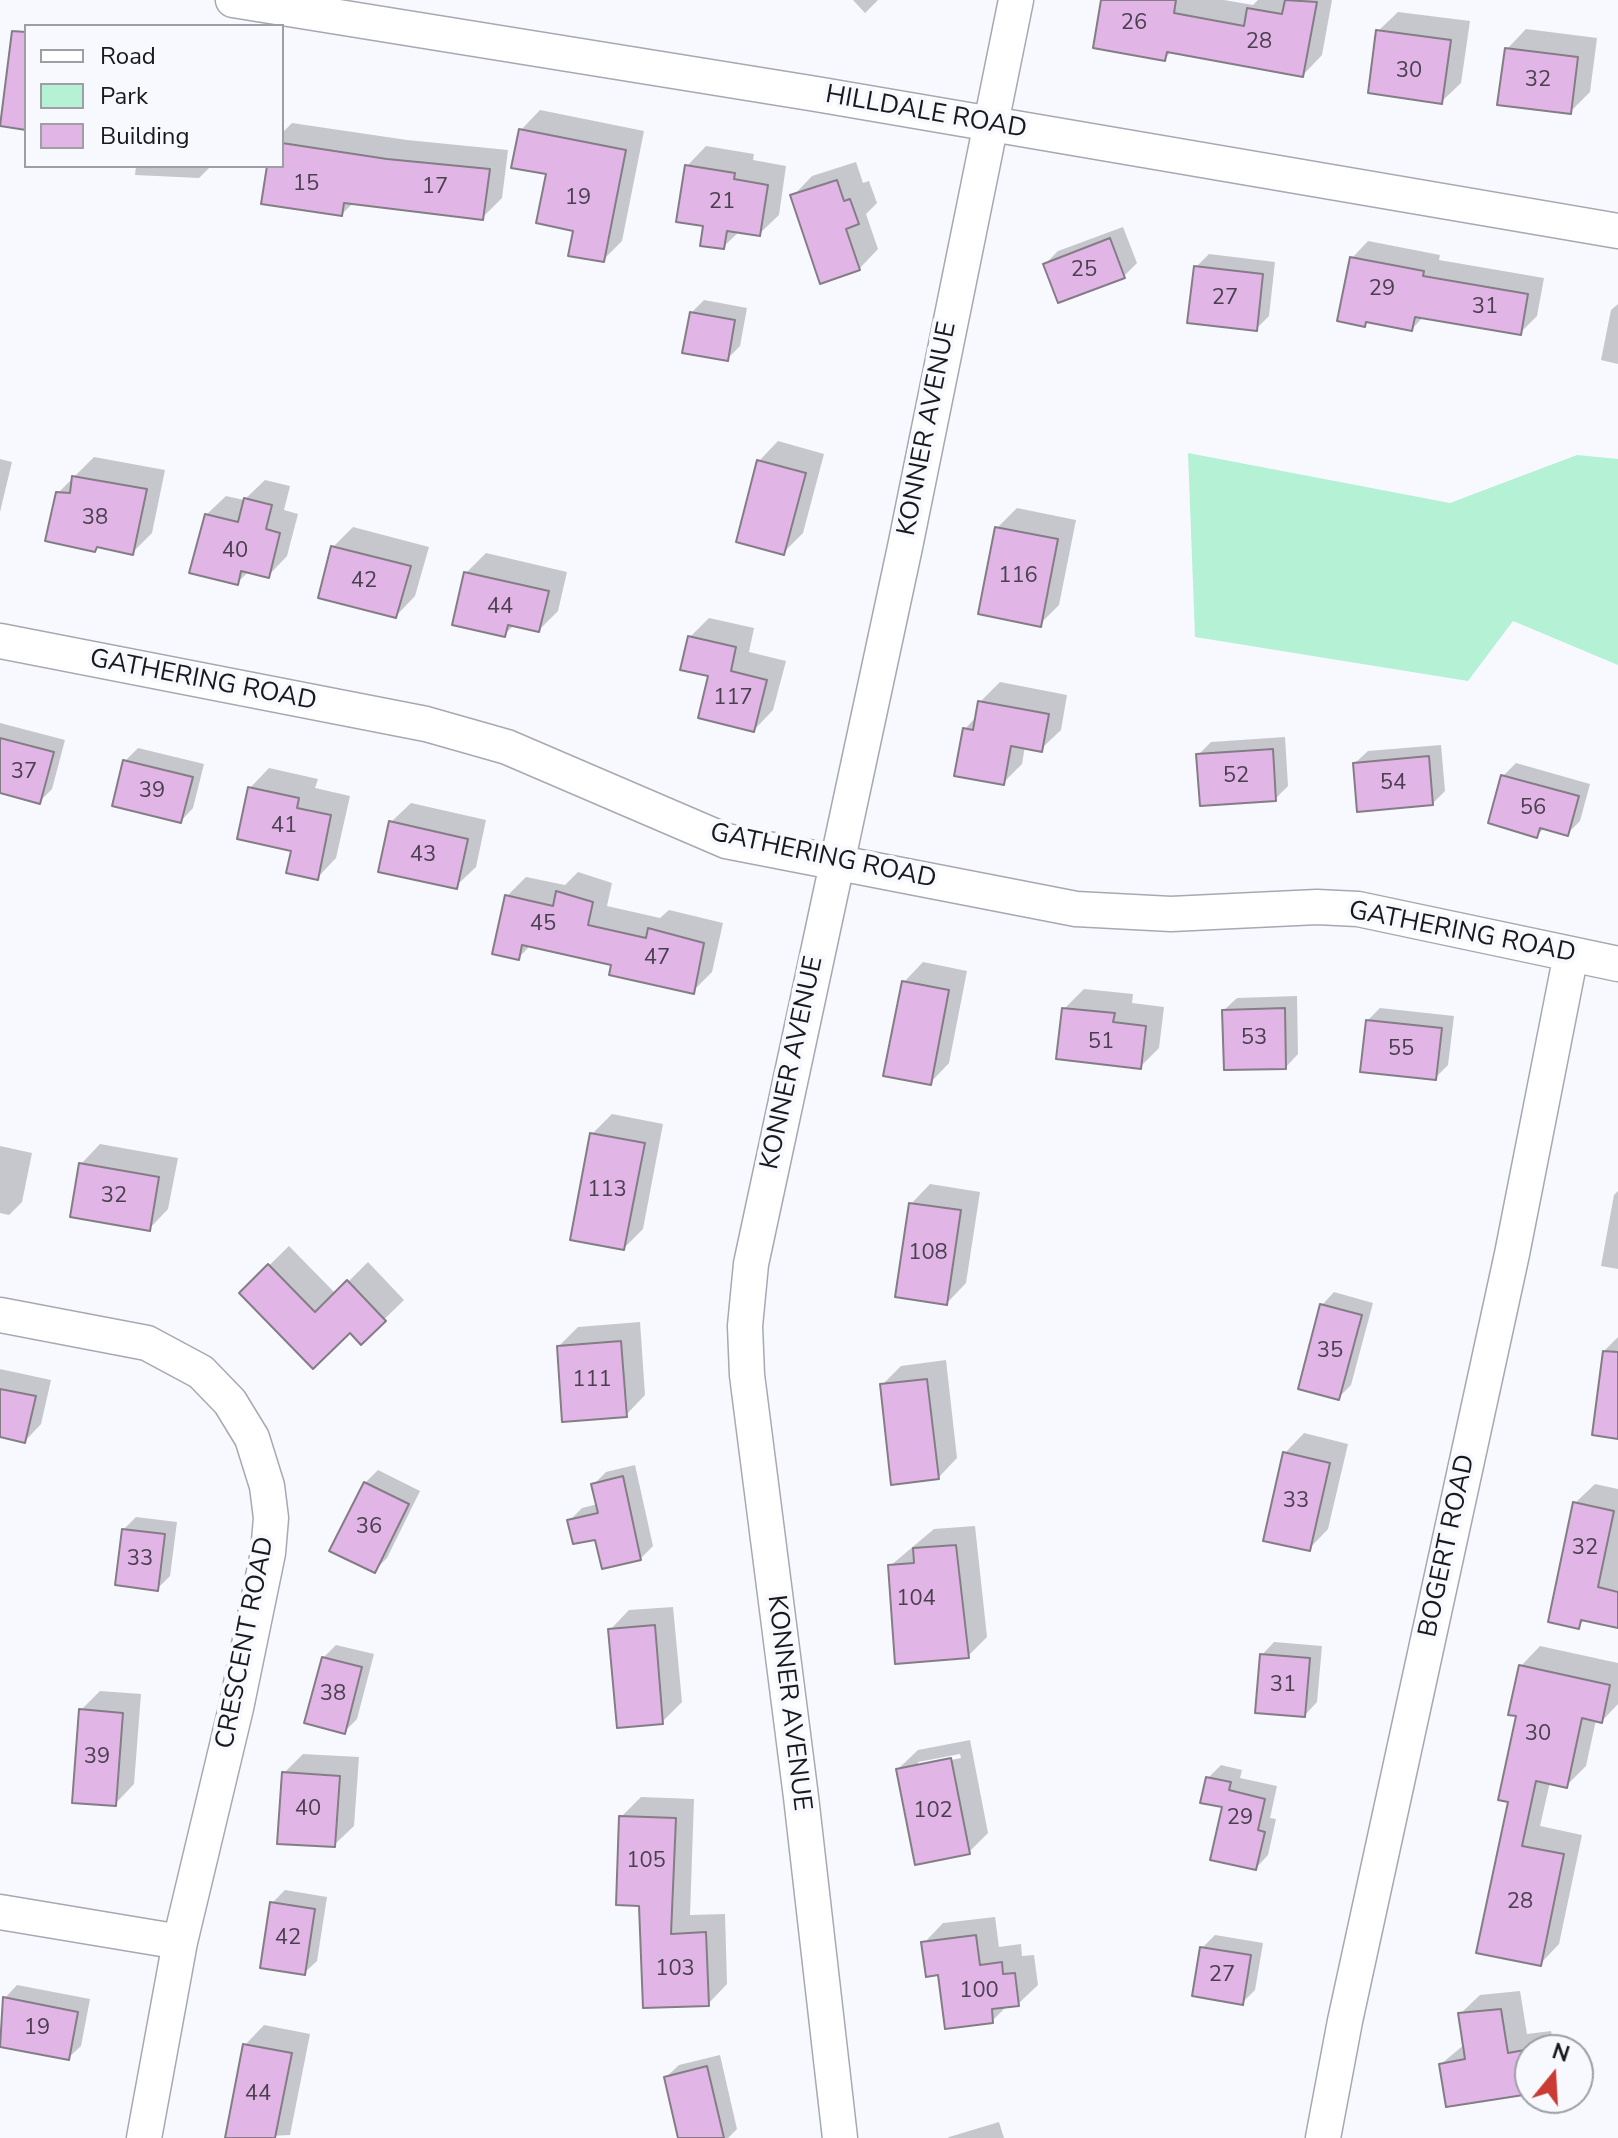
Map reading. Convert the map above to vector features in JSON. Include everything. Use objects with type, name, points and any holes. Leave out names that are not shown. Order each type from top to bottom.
[{"type":"street","name":"HILLDALE ROAD","points":[[233,0],[1618,231]]},
{"type":"street","name":"KONNER AVENUE","points":[[840,2138],[801,1797],[747,1375],[745,1326],[751,1264],[835,861],[905,547],[1016,0]]},
{"type":"street","name":"GATHERING ROAD","points":[[0,641],[426,724],[507,747],[726,841],[1076,909],[1171,914],[1317,907],[1358,909],[1618,964]]},
{"type":"street","name":"BOGERT ROAD","points":[[1323,2138],[1348,2006],[1508,1269],[1571,954]]},
{"type":"street","name":"CRESCENT ROAD","points":[[0,1315],[127,1338],[166,1350],[201,1372],[230,1402],[260,1457],[271,1518],[268,1553],[236,1708],[180,1942],[144,2138]]},
{"type":"street","points":[[0,1912],[180,1942]]},
{"type":"green space","points":[[1188,453],[1450,503],[1577,455],[1618,459],[1618,665],[1513,621],[1468,681],[1195,637]]},
{"type":"building","points":[[1101,0],[1176,0],[1174,13],[1244,26],[1247,8],[1282,14],[1285,0],[1317,2],[1303,77],[1167,52],[1165,61],[1093,48]]},
{"type":"building","points":[[1376,30],[1451,40],[1442,104],[1368,93]]},
{"type":"building","points":[[12,31],[24,32],[24,130],[0,126]]},
{"type":"building","points":[[1505,48],[1578,57],[1571,114],[1497,105]]},
{"type":"building","points":[[519,129],[626,150],[604,262],[568,256],[573,231],[536,223],[546,174],[511,168]]},
{"type":"building","points":[[284,143],[387,159],[490,169],[483,220],[344,203],[342,216],[261,204],[267,168],[284,168]]},
{"type":"building","points":[[685,165],[735,173],[734,179],[768,185],[760,236],[727,231],[724,249],[700,246],[703,226],[676,222]]},
{"type":"building","points":[[837,180],[844,201],[850,199],[859,224],[846,229],[860,270],[820,284],[790,195]]},
{"type":"building","points":[[1110,238],[1125,278],[1058,303],[1043,264]]},
{"type":"building","points":[[1350,257],[1424,271],[1423,276],[1528,294],[1521,335],[1415,317],[1412,331],[1366,322],[1365,327],[1337,321]]},
{"type":"building","points":[[1194,266],[1263,274],[1257,331],[1187,323]]},
{"type":"building","points":[[690,312],[735,320],[728,361],[682,353]]},
{"type":"building","points":[[757,460],[806,473],[784,555],[736,542]]},
{"type":"building","points":[[72,476],[147,489],[133,555],[97,547],[95,552],[45,541],[56,492],[70,493]]},
{"type":"building","points":[[244,498],[272,505],[266,529],[280,533],[269,578],[241,571],[238,585],[189,573],[205,514],[238,522]]},
{"type":"building","points":[[995,527],[1058,539],[1041,627],[978,614]]},
{"type":"building","points":[[331,546],[411,566],[396,618],[318,598]]},
{"type":"building","points":[[464,572],[549,591],[539,632],[508,625],[505,637],[452,625]]},
{"type":"building","points":[[688,636],[736,647],[731,671],[767,680],[754,732],[698,718],[708,676],[680,670]]},
{"type":"building","points":[[978,701],[1049,714],[1042,752],[1011,746],[1004,785],[954,776],[963,728],[973,730]]},
{"type":"building","points":[[0,738],[54,752],[40,804],[0,793]]},
{"type":"building","points":[[1273,749],[1276,801],[1200,806],[1196,754]]},
{"type":"building","points":[[1429,756],[1433,805],[1357,812],[1353,763]]},
{"type":"building","points":[[123,760],[193,777],[181,823],[112,806]]},
{"type":"building","points":[[1501,775],[1579,796],[1568,836],[1540,828],[1537,838],[1488,823]]},
{"type":"building","points":[[248,787],[299,798],[297,808],[331,815],[318,880],[286,873],[291,851],[237,839]]},
{"type":"building","points":[[389,821],[468,839],[457,889],[378,872]]},
{"type":"building","points":[[556,891],[593,902],[588,925],[646,938],[648,928],[704,943],[694,994],[609,975],[611,965],[522,945],[519,960],[492,954],[505,895],[553,906]]},
{"type":"building","points":[[902,981],[949,990],[931,1085],[883,1076]]},
{"type":"building","points":[[1062,1008],[1115,1013],[1113,1022],[1146,1026],[1141,1069],[1056,1059]]},
{"type":"building","points":[[1285,1008],[1286,1069],[1224,1070],[1222,1010]]},
{"type":"building","points":[[1366,1020],[1442,1028],[1436,1080],[1360,1072]]},
{"type":"building","points":[[590,1133],[645,1143],[624,1250],[570,1240]]},
{"type":"building","points":[[79,1163],[159,1177],[150,1231],[70,1217]]},
{"type":"building","points":[[909,1203],[961,1210],[947,1305],[895,1297]]},
{"type":"building","points":[[268,1264],[315,1312],[347,1280],[386,1321],[361,1345],[350,1333],[313,1369],[239,1293]]},
{"type":"building","points":[[1320,1304],[1362,1315],[1339,1400],[1298,1389]]},
{"type":"building","points":[[621,1341],[627,1417],[562,1422],[557,1346]]},
{"type":"building","points":[[1603,1351],[1618,1352],[1618,1439],[1592,1435]]},
{"type":"building","points":[[927,1379],[939,1479],[891,1485],[880,1384]]},
{"type":"building","points":[[0,1389],[36,1396],[25,1443],[0,1437]]},
{"type":"building","points":[[1283,1452],[1330,1463],[1310,1551],[1263,1541]]},
{"type":"building","points":[[623,1476],[641,1560],[602,1569],[595,1540],[573,1544],[567,1520],[598,1513],[591,1484]]},
{"type":"building","points":[[364,1482],[409,1504],[375,1573],[329,1551]]},
{"type":"building","points":[[1573,1502],[1614,1511],[1598,1587],[1618,1592],[1618,1628],[1581,1620],[1579,1629],[1548,1622]]},
{"type":"building","points":[[122,1529],[165,1534],[158,1591],[115,1585]]},
{"type":"building","points":[[956,1545],[969,1658],[895,1664],[888,1565],[914,1563],[913,1548]]},
{"type":"building","points":[[655,1625],[663,1724],[617,1728],[608,1629]]},
{"type":"building","points":[[1260,1654],[1310,1658],[1305,1717],[1255,1713]]},
{"type":"building","points":[[322,1657],[362,1667],[345,1734],[304,1723]]},
{"type":"building","points":[[1519,1665],[1610,1685],[1602,1723],[1582,1718],[1567,1788],[1536,1781],[1522,1846],[1564,1854],[1541,1966],[1476,1953],[1508,1802],[1498,1800],[1516,1716],[1508,1715]]},
{"type":"building","points":[[79,1709],[123,1713],[116,1806],[72,1803]]},
{"type":"building","points":[[951,1758],[970,1854],[915,1865],[896,1769]]},
{"type":"building","points":[[282,1772],[340,1776],[335,1847],[277,1844]]},
{"type":"building","points":[[1206,1777],[1231,1782],[1229,1790],[1265,1799],[1258,1830],[1265,1832],[1256,1870],[1210,1860],[1222,1807],[1200,1803]]},
{"type":"building","points":[[619,1816],[676,1818],[671,1934],[706,1932],[709,2006],[643,2008],[639,1906],[616,1905]]},
{"type":"building","points":[[270,1902],[315,1909],[305,1975],[260,1968]]},
{"type":"building","points":[[976,1935],[980,1965],[1002,1962],[1003,1974],[1015,1973],[1019,2006],[992,2009],[993,2023],[945,2029],[938,1975],[926,1977],[921,1942]]},
{"type":"building","points":[[1200,1947],[1251,1955],[1243,2005],[1192,1996]]},
{"type":"building","points":[[3,1997],[78,2012],[69,2060],[0,2047]]},
{"type":"building","points":[[1501,2009],[1508,2053],[1514,2052],[1514,2096],[1446,2107],[1439,2064],[1465,2059],[1458,2013]]},
{"type":"building","points":[[243,2044],[292,2053],[275,2138],[225,2138]]},
{"type":"building","points":[[707,2066],[724,2138],[678,2138],[664,2077]]}]
